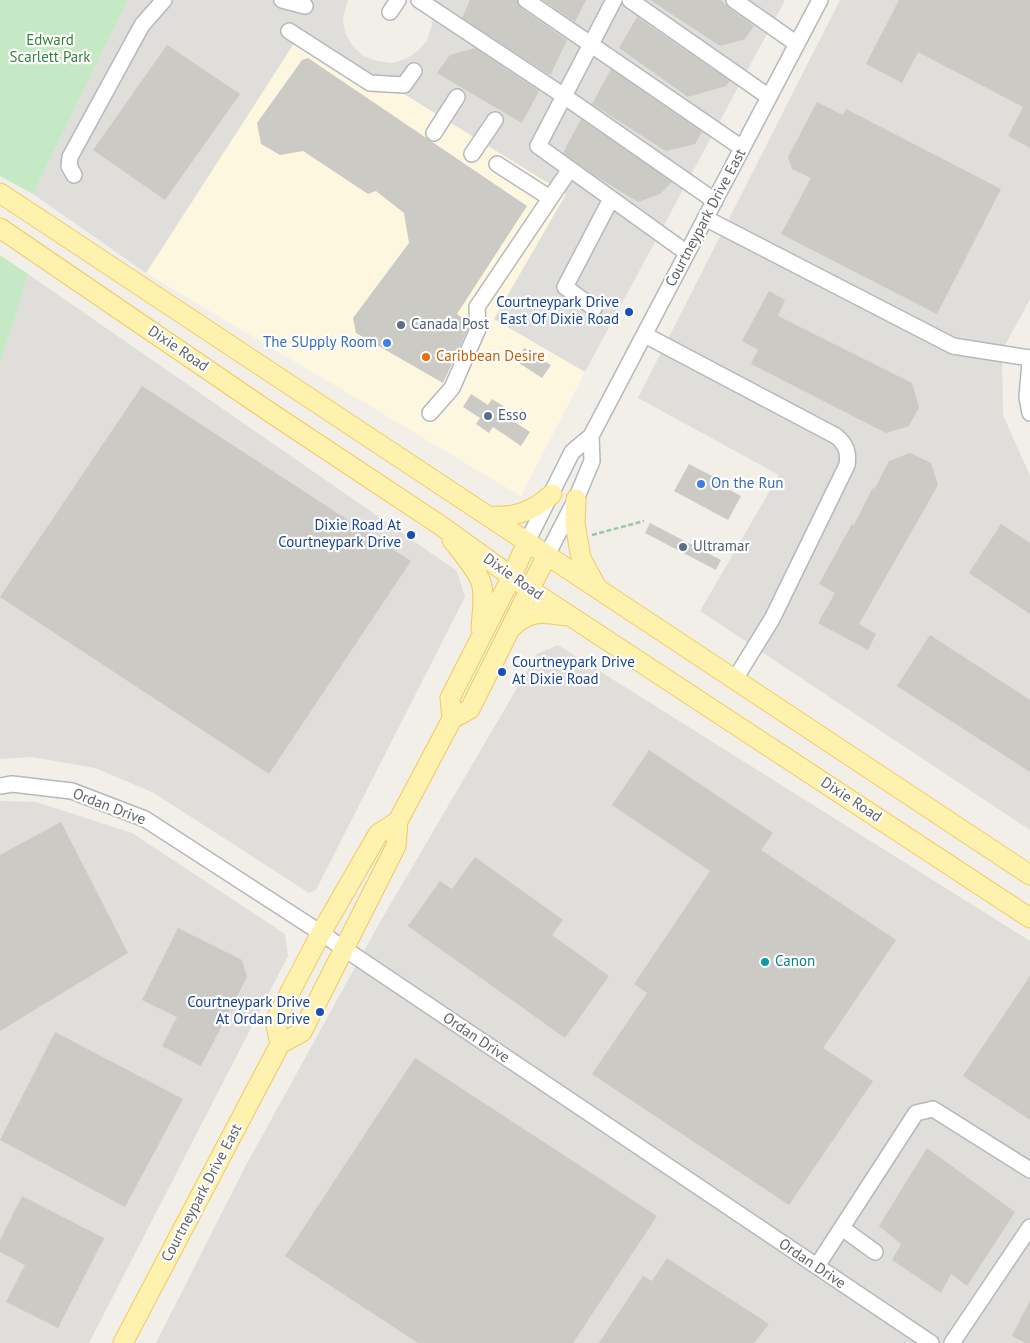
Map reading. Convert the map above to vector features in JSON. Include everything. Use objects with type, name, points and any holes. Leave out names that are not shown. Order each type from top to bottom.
[{"type":"main road","points":[[0,193],[1030,875]]},
{"type":"main road","points":[[0,229],[18,205]]},
{"type":"main road","name":"Dixie Road","points":[[0,229],[440,525],[529,589],[1030,918]]},
{"type":"main road","points":[[490,516],[503,517],[530,511],[552,494]]},
{"type":"main road","points":[[576,499],[574,524],[582,558],[597,587]]},
{"type":"main road","points":[[440,525],[472,566],[481,582],[483,606],[480,639]]},
{"type":"main road","name":"Courtneypark Drive East","points":[[452,719],[450,698],[528,542]]},
{"type":"main road","name":"Courtneypark Drive East","points":[[123,1343],[280,1044],[302,1032],[396,846],[398,821],[452,719],[470,709],[546,555]]},
{"type":"main road","points":[[508,630],[518,620],[531,614],[545,612],[574,617]]},
{"type":"main road","name":"Courtneypark Drive East","points":[[280,1044],[275,1021],[321,933],[378,834],[398,821]]},
{"type":"street","points":[[74,175],[69,166],[70,157],[142,25],[164,0]]},
{"type":"street","points":[[282,0],[305,6]]},
{"type":"street","points":[[420,0],[564,96],[714,201]]},
{"type":"street","points":[[526,0],[742,148]]},
{"type":"street","points":[[614,0],[538,146],[687,253]]},
{"type":"street","points":[[630,0],[769,97]]},
{"type":"street","points":[[734,0],[796,44]]},
{"type":"street","name":"Courtneypark Drive East","points":[[528,542],[572,452],[591,436],[820,0]]},
{"type":"street","points":[[289,30],[370,83],[404,85],[414,71]]},
{"type":"street","points":[[434,133],[457,97]]},
{"type":"street","points":[[472,154],[495,120]]},
{"type":"street","points":[[497,164],[550,198]]},
{"type":"street","points":[[430,412],[452,388],[478,329],[476,307],[570,169]]},
{"type":"street","points":[[594,308],[565,287],[612,199]]},
{"type":"street","points":[[705,218],[954,346],[1030,358]]},
{"type":"street","points":[[645,335],[836,436],[843,441],[847,448],[849,456],[847,465],[772,619],[736,679]]},
{"type":"street","points":[[1030,362],[1027,397],[1030,413]]},
{"type":"street","name":"Courtneypark Drive East","points":[[546,555],[576,499],[592,461],[591,436]]},
{"type":"street","name":"Ordan Drive","points":[[0,786],[12,784],[72,791],[146,819],[321,933],[931,1343]]},
{"type":"street","points":[[817,1266],[916,1112],[933,1109],[1030,1170]]},
{"type":"street","points":[[952,1343],[1030,1227]]},
{"type":"street","points":[[842,1228],[875,1252]]},
{"type":"path","points":[[590,536],[644,520]]},
{"type":"shaded area","points":[[128,0],[348,0],[343,18],[345,33],[352,45],[363,56],[391,63],[406,59],[418,51],[427,40],[432,25],[430,0],[785,0],[585,372],[494,319],[566,194],[302,31],[146,273],[33,194]]},
{"type":"shaded area","points":[[840,0],[1030,0],[1030,299],[1002,351],[1003,415],[1030,476],[1030,830],[700,611],[779,475],[638,398]]},
{"type":"shaded area","points":[[302,31],[566,194],[495,319],[585,372],[521,496],[146,273]]},
{"type":"shaded area","points":[[28,274],[457,571],[465,597],[316,890],[309,893],[154,793],[95,768],[32,757],[0,759],[0,364]]},
{"type":"shaded area","points":[[558,645],[1030,941],[1030,1343],[156,1343],[245,1167],[380,922],[537,654]]},
{"type":"shaded area","points":[[0,801],[36,802],[132,833],[285,934],[288,956],[89,1343],[0,1343]]},
{"type":"green space","name":"Edward Scarlett Park","points":[[0,0],[128,0],[33,194],[0,176]]},
{"type":"green space","points":[[0,255],[28,274],[0,364]]},
{"type":"building","points":[[470,0],[517,0],[521,8],[567,40],[551,74],[548,74],[462,18]]},
{"type":"building","points":[[543,0],[586,0],[575,22]]},
{"type":"building","points":[[650,0],[721,0],[754,26],[745,39],[720,46]]},
{"type":"building","points":[[899,0],[1030,0],[1030,148],[1008,136],[1023,107],[918,52],[902,83],[866,64]]},
{"type":"building","points":[[637,17],[730,81],[726,86],[688,97],[619,48]]},
{"type":"building","points":[[167,45],[240,94],[165,200],[93,150]]},
{"type":"building","points":[[475,48],[539,91],[522,123],[437,73],[450,55]]},
{"type":"building","points":[[308,58],[527,206],[457,314],[468,322],[469,327],[443,383],[356,333],[353,318],[409,243],[404,213],[376,191],[368,194],[303,151],[280,155],[261,144],[257,123],[302,60]]},
{"type":"building","points":[[611,69],[702,132],[695,144],[666,151],[592,104]]},
{"type":"building","points":[[817,102],[843,115],[846,109],[1001,189],[937,314],[781,234],[811,178],[792,169],[788,157]]},
{"type":"building","points":[[581,119],[672,182],[660,194],[638,202],[597,177],[563,153]]},
{"type":"building","points":[[769,291],[785,300],[778,316],[912,383],[919,407],[909,426],[886,433],[751,364],[758,350],[742,341]]},
{"type":"building","points":[[524,348],[551,365],[542,378],[516,361]]},
{"type":"building","points":[[142,386],[411,561],[269,774],[0,597]]},
{"type":"building","points":[[471,394],[488,405],[492,399],[505,407],[501,413],[530,432],[521,446],[493,427],[489,433],[476,424],[480,418],[463,407]]},
{"type":"building","points":[[910,453],[931,463],[938,485],[859,624],[876,634],[868,650],[818,623],[835,593],[819,584],[889,461]]},
{"type":"building","points":[[689,464],[718,479],[717,483],[741,496],[728,520],[674,491]]},
{"type":"building","name":"Ultramar","points":[[650,523],[721,560],[716,570],[645,533]]},
{"type":"building","points":[[1001,524],[1030,543],[1030,614],[969,573]]},
{"type":"building","points":[[930,635],[1030,700],[1030,772],[897,686]]},
{"type":"building","name":"Canon","points":[[649,750],[773,833],[761,850],[896,940],[823,1048],[873,1081],[789,1205],[592,1074],[647,993],[634,984],[710,871],[612,805]]},
{"type":"building","points":[[61,822],[128,953],[0,1031],[0,855]]},
{"type":"building","points":[[475,857],[563,920],[552,935],[609,976],[565,1038],[408,926],[440,881],[452,889]]},
{"type":"building","points":[[178,928],[242,960],[247,977],[201,1066],[162,1046],[177,1017],[142,1000]]},
{"type":"building","points":[[1030,976],[1030,1120],[963,1076]]},
{"type":"building","points":[[55,1032],[183,1099],[125,1207],[0,1140]]},
{"type":"building","points":[[415,1058],[657,1216],[573,1343],[418,1343],[285,1256]]},
{"type":"building","points":[[927,1148],[1015,1212],[967,1286],[951,1274],[941,1293],[892,1260],[901,1244],[879,1226]]},
{"type":"building","points":[[22,1196],[104,1238],[58,1328],[6,1302],[25,1265],[0,1252],[0,1240]]},
{"type":"building","points":[[667,1258],[769,1324],[754,1343],[599,1343],[643,1276],[652,1281]]},
{"type":"building","points":[[1030,1300],[1030,1343],[1025,1343],[1012,1336]]},
{"type":"place","name":"Courtneypark Drive East Of Dixie Road","points":[[629,312]]},
{"type":"place","name":"Canada Post","points":[[401,325]]},
{"type":"place","name":"The SUpply Room","points":[[387,343]]},
{"type":"place","name":"Caribbean Desire","points":[[426,357]]},
{"type":"place","name":"Esso","points":[[488,416]]},
{"type":"place","name":"On the Run","points":[[701,484]]},
{"type":"place","name":"Dixie Road At Courtneypark Drive","points":[[411,535]]},
{"type":"place","name":"Ultramar","points":[[683,547]]},
{"type":"place","name":"Courtneypark Drive At Dixie Road","points":[[502,672]]},
{"type":"place","name":"Canon","points":[[765,962]]},
{"type":"place","name":"Courtneypark Drive At Ordan Drive","points":[[320,1012]]}]
